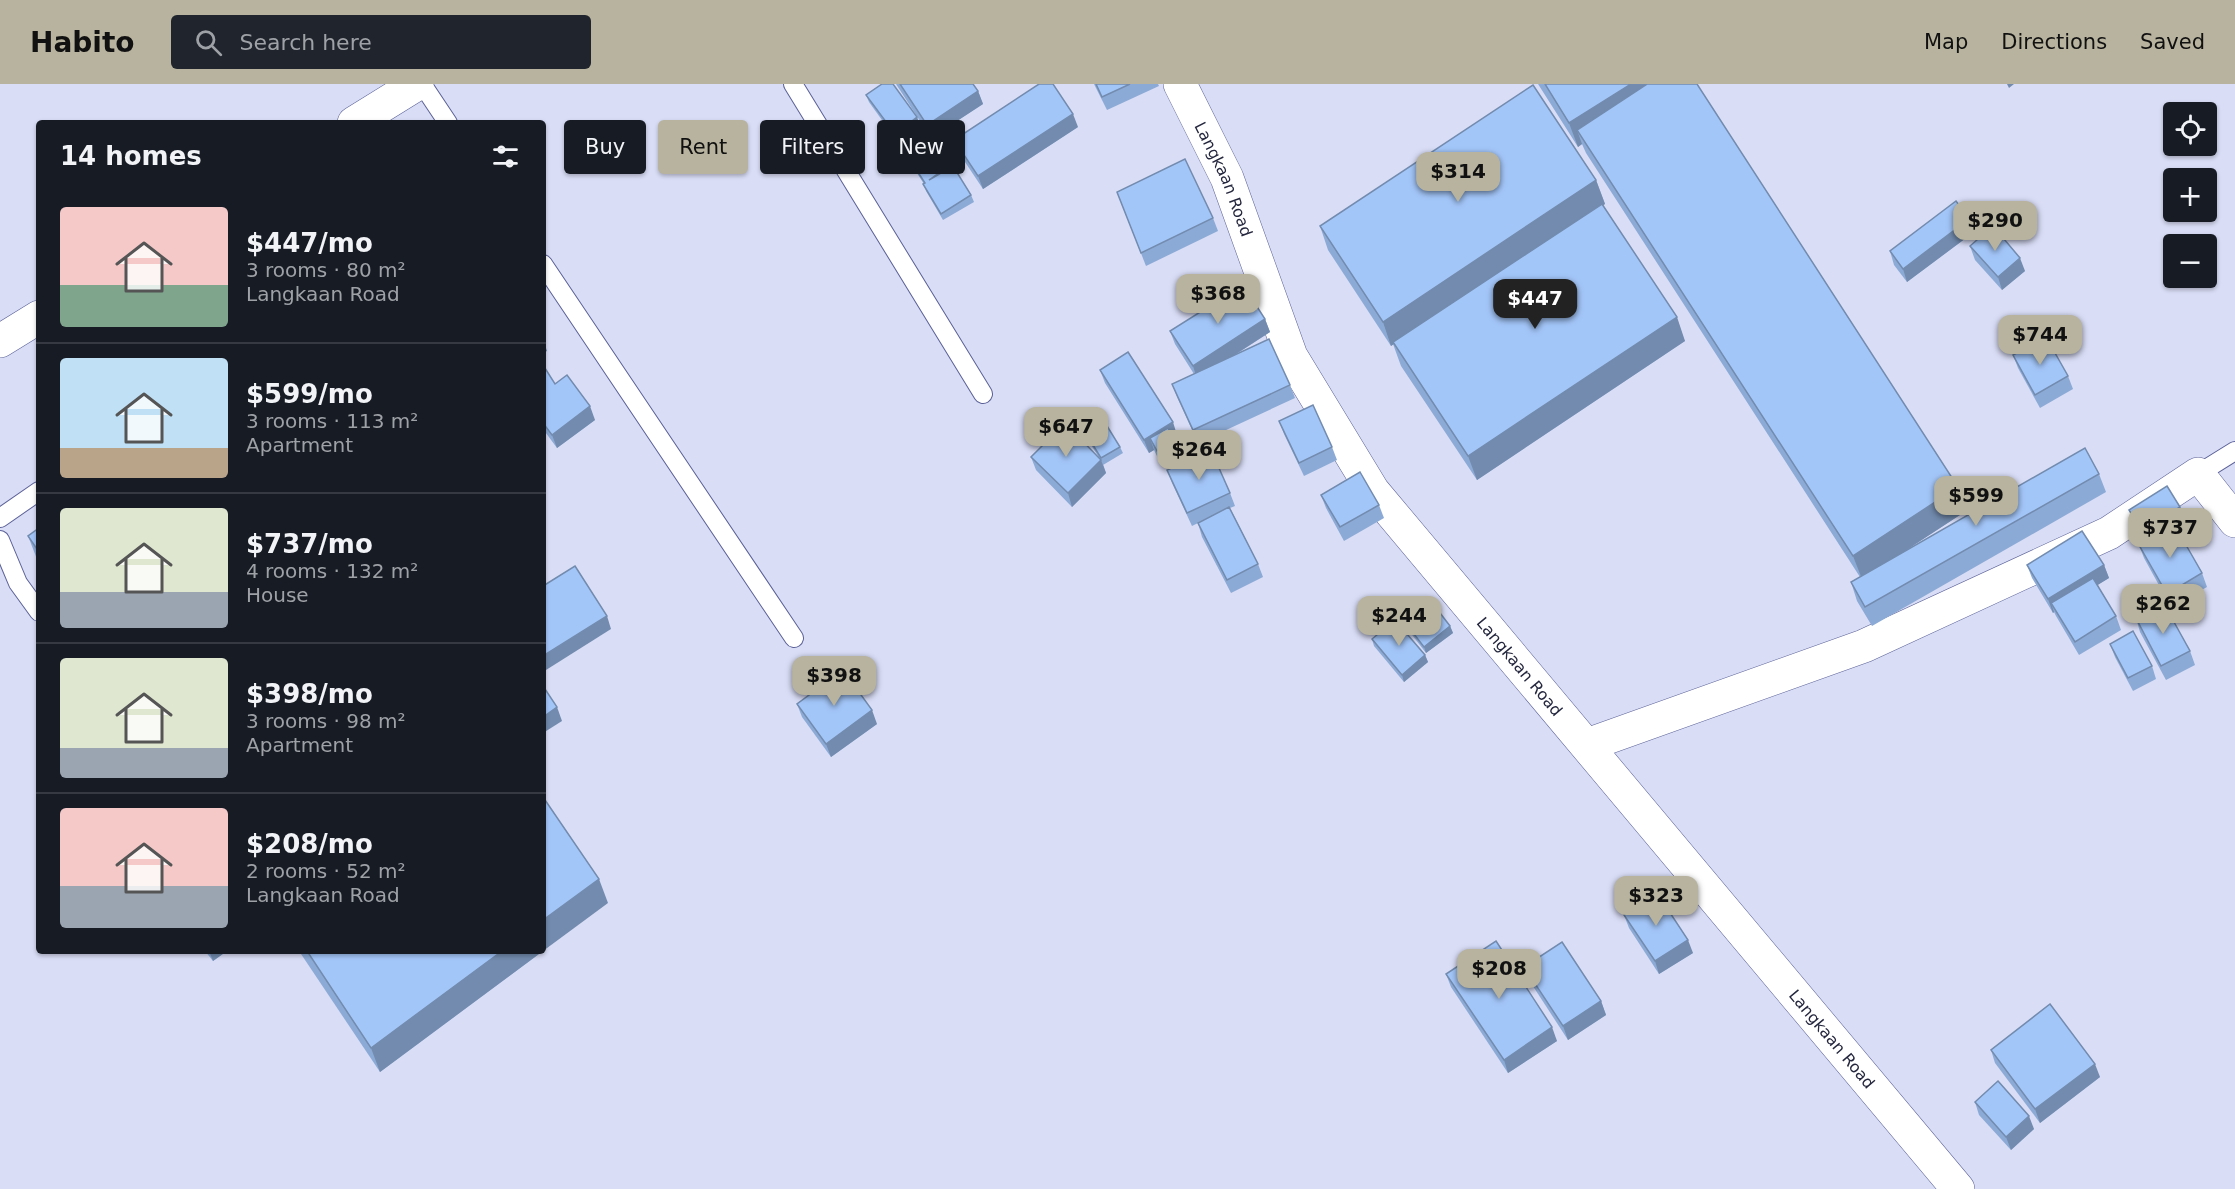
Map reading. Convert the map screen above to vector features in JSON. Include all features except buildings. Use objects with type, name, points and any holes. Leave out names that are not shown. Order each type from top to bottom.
[{"type":"street","points":[[359,120],[417,84]]},
{"type":"street","name":"Langkaan Road","points":[[1179,84],[1227,178],[1291,356],[1373,490],[1958,1189]]},
{"type":"street","points":[[0,341],[36,319]]},
{"type":"street","points":[[1587,745],[1864,646],[2109,533],[2198,474],[2235,521]]},
{"type":"lane","points":[[422,84],[446,120]]},
{"type":"lane","points":[[793,84],[983,394]]},
{"type":"lane","points":[[546,268],[794,638]]},
{"type":"lane","points":[[2198,474],[2235,451]]},
{"type":"lane","points":[[0,518],[36,493]]},
{"type":"lane","points":[[0,540],[18,583],[36,608]]}]
